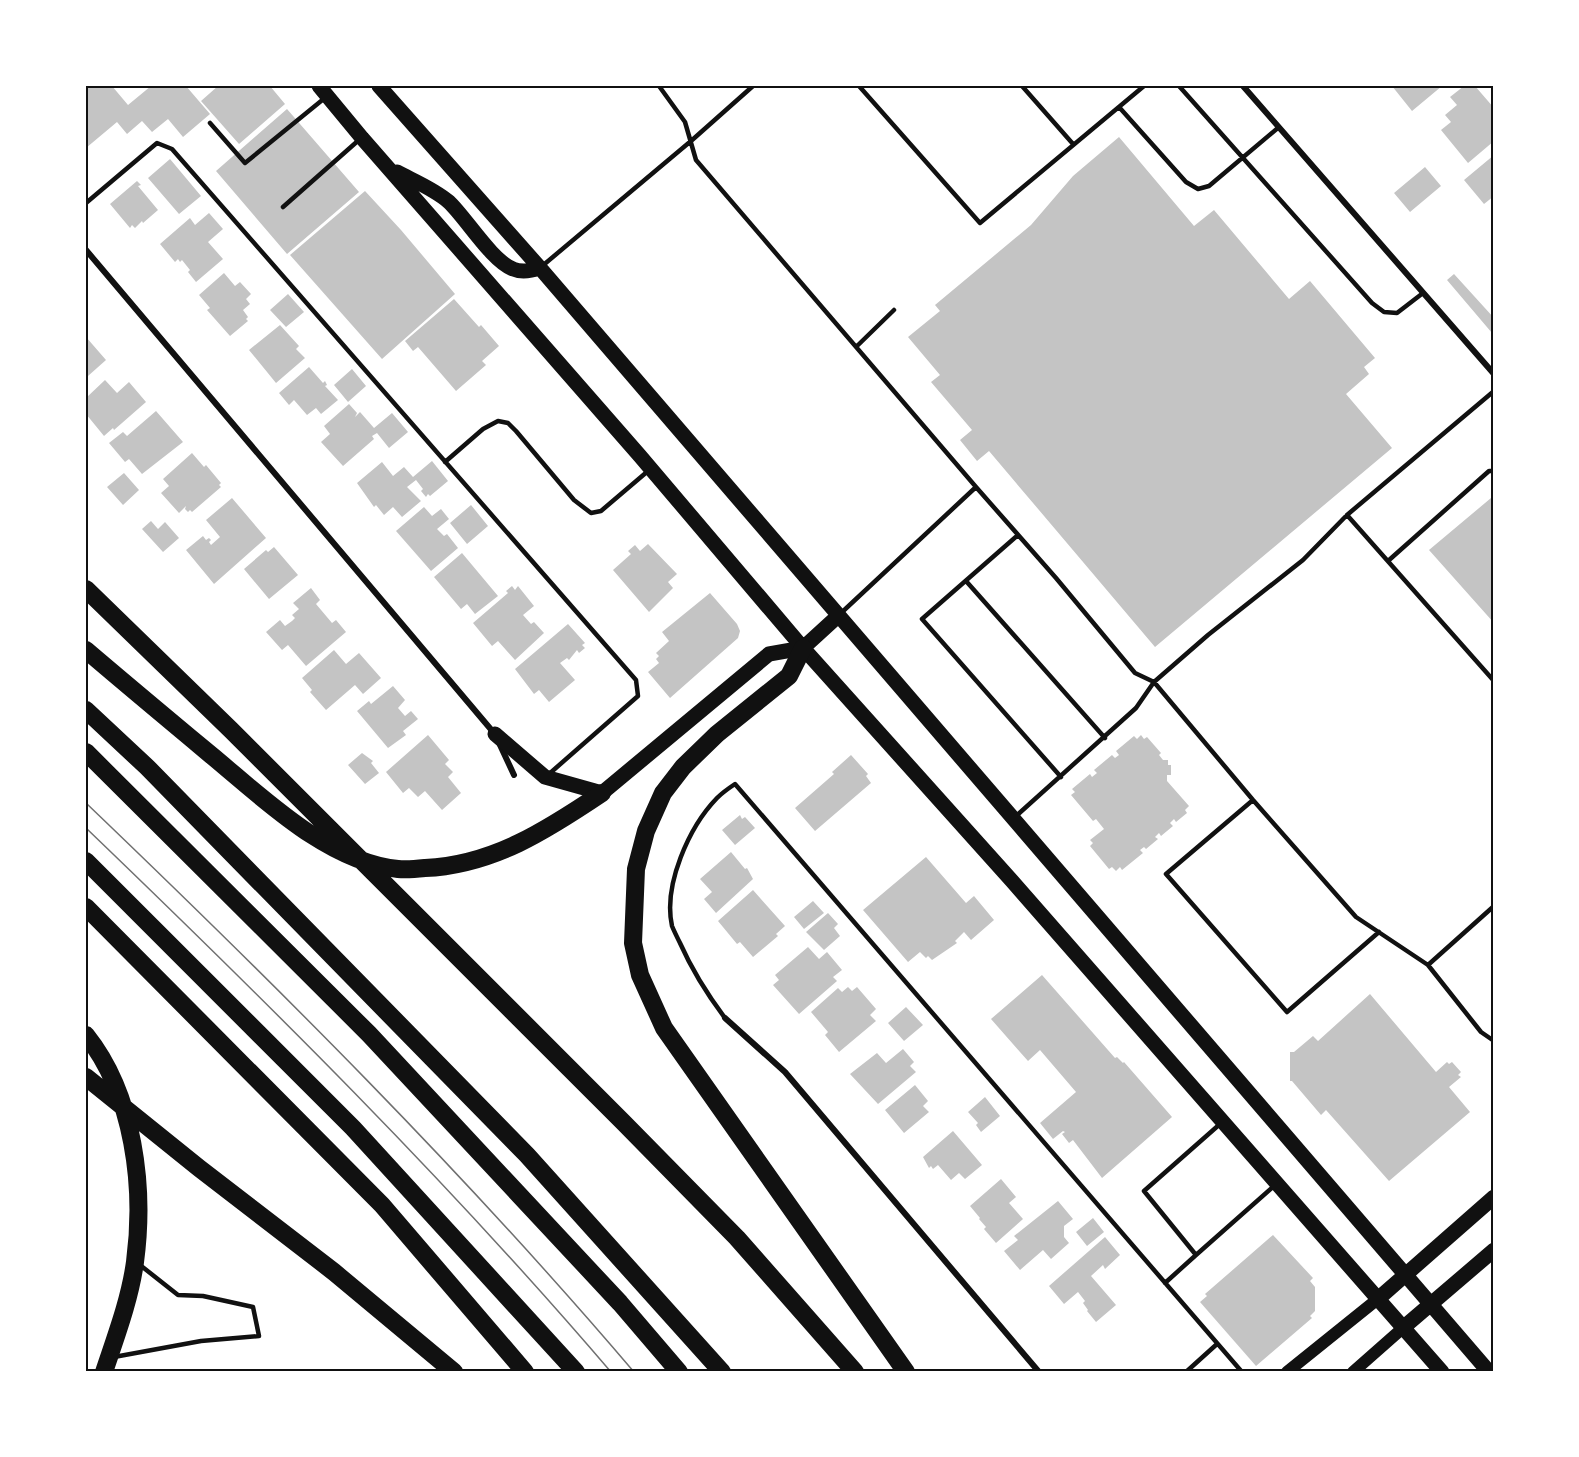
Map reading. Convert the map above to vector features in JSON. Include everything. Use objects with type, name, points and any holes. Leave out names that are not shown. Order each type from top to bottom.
[{"type":"highway","points":[[86,589],[231,730],[737,1238],[855,1371]]},
{"type":"highway","points":[[802,648],[789,676],[717,734],[683,767],[663,793],[646,831],[636,869],[633,943],[640,975],[664,1028],[906,1371]]},
{"type":"highway","points":[[86,650],[279,811],[324,844],[364,861],[398,870],[444,867],[473,862],[515,847],[602,793]]},
{"type":"highway","points":[[86,710],[155,775],[527,1155],[722,1371]]},
{"type":"highway","points":[[86,752],[369,1034],[620,1303],[680,1371]]},
{"type":"highway","points":[[86,861],[353,1128],[576,1371]]},
{"type":"highway","points":[[86,907],[382,1205],[525,1371]]},
{"type":"highway","points":[[86,1035],[101,1057],[121,1099],[135,1156],[138,1192],[135,1261],[129,1293],[106,1365]]},
{"type":"highway","points":[[86,1077],[334,1272],[454,1371]]},
{"type":"main road","points":[[380,86],[540,268],[837,616],[1489,1371]]},
{"type":"main road","points":[[324,90],[362,138],[650,469],[802,648],[1012,881],[1442,1371]]},
{"type":"main road","points":[[388,168],[436,192],[450,203],[493,253],[512,269],[528,272],[540,268]]},
{"type":"main road","points":[[495,734],[545,777],[602,793],[769,654],[802,648],[837,616]]},
{"type":"main road","points":[[1287,1371],[1379,1298],[1494,1197]]},
{"type":"main road","points":[[1353,1371],[1494,1250]]},
{"type":"street","points":[[1243,86],[1494,374]]},
{"type":"street","points":[[86,250],[495,734],[514,775]]},
{"type":"street","points":[[725,1018],[785,1072],[1039,1371]]},
{"type":"lane","points":[[659,86],[686,122],[696,160],[1136,673],[1154,682],[1253,800],[1356,917],[1428,965],[1481,1032],[1494,1041]]},
{"type":"lane","points":[[540,268],[692,141],[753,86]]},
{"type":"lane","points":[[859,86],[980,223],[1144,86]]},
{"type":"lane","points":[[1022,86],[1073,144]]},
{"type":"lane","points":[[1179,86],[1372,303],[1384,312],[1397,313],[1423,293]]},
{"type":"lane","points":[[210,123],[245,163],[324,90]]},
{"type":"lane","points":[[1119,107],[1186,182],[1198,189],[1209,186],[1279,127]]},
{"type":"lane","points":[[284,207],[362,138]]},
{"type":"lane","points":[[86,203],[157,143],[172,149],[636,680],[638,696],[545,777]]},
{"type":"lane","points":[[856,346],[894,310]]},
{"type":"lane","points":[[1013,819],[1136,708],[1154,682],[1208,635],[1302,560],[1347,515],[1494,390]]},
{"type":"lane","points":[[445,462],[483,429],[498,420],[508,423],[573,500],[591,513],[601,511],[650,469]]},
{"type":"lane","points":[[1388,561],[1489,471],[1494,471]]},
{"type":"lane","points":[[837,616],[976,487]]},
{"type":"lane","points":[[1347,515],[1494,681]]},
{"type":"lane","points":[[1018,535],[922,619],[1060,777]]},
{"type":"lane","points":[[966,580],[1105,738]]},
{"type":"lane","points":[[725,1018],[708,995],[686,957],[672,926],[672,892],[680,858],[698,824],[717,798],[735,784],[1242,1371]]},
{"type":"lane","points":[[1253,800],[1166,874],[1287,1012],[1378,932]]},
{"type":"lane","points":[[1428,965],[1494,906]]},
{"type":"lane","points":[[1196,1255],[1144,1191],[1222,1122]]},
{"type":"lane","points":[[1165,1283],[1277,1184]]},
{"type":"lane","points":[[106,1365],[201,1341],[259,1336],[253,1307],[203,1296],[178,1295],[135,1261]]},
{"type":"lane","points":[[1186,1371],[1217,1344]]},
{"type":"building","points":[[86,86],[112,86],[128,105],[151,86],[186,86],[210,114],[183,137],[168,119],[152,132],[142,121],[127,134],[117,122],[86,148]]},
{"type":"building","points":[[218,86],[270,86],[285,104],[239,144],[201,101]]},
{"type":"building","points":[[1392,86],[1442,86],[1412,111]]},
{"type":"building","points":[[1464,86],[1475,86],[1494,108],[1494,141],[1468,163],[1441,130],[1451,122],[1445,115],[1457,105],[1450,97]]},
{"type":"building","points":[[287,109],[359,192],[287,254],[216,171]]},
{"type":"building","points":[[1119,137],[1194,226],[1214,210],[1289,299],[1310,281],[1375,358],[1364,367],[1369,374],[1346,394],[1392,448],[1155,647],[989,451],[977,461],[960,440],[972,430],[931,382],[940,375],[908,337],[940,311],[935,305],[1031,225],[1073,176]]},
{"type":"building","points":[[1494,155],[1494,196],[1484,204],[1464,180]]},
{"type":"building","points":[[170,159],[201,196],[179,214],[148,178]]},
{"type":"building","points":[[1425,167],[1441,186],[1410,212],[1394,193]]},
{"type":"building","points":[[137,181],[141,185],[138,186],[158,210],[143,223],[142,221],[135,228],[132,225],[130,228],[110,204]]},
{"type":"building","points":[[365,191],[455,294],[382,359],[290,255]]},
{"type":"building","points":[[209,213],[223,229],[208,242],[223,259],[196,282],[182,260],[180,262],[178,259],[175,262],[160,244],[190,218],[195,225]]},
{"type":"building","points":[[224,273],[235,286],[240,282],[251,294],[246,299],[250,304],[243,310],[248,321],[230,336],[207,310],[210,308],[199,295]]},
{"type":"building","points":[[1454,274],[1494,318],[1492,333],[1447,280]]},
{"type":"building","points":[[288,294],[304,312],[286,327],[270,310]]},
{"type":"building","points":[[454,299],[499,346],[482,361],[486,365],[456,391],[418,347],[413,351],[405,341]]},
{"type":"building","points":[[280,325],[299,346],[296,349],[305,358],[276,383],[249,350]]},
{"type":"building","points":[[86,337],[106,360],[88,376],[86,372]]},
{"type":"building","points":[[309,367],[323,383],[325,381],[327,385],[325,386],[338,400],[321,414],[316,408],[307,415],[294,400],[289,405],[279,393]]},
{"type":"building","points":[[352,369],[366,386],[348,402],[334,385]]},
{"type":"building","points":[[105,380],[117,393],[129,382],[146,402],[104,436],[86,414],[86,398]]},
{"type":"building","points":[[349,404],[357,413],[355,417],[360,412],[374,428],[392,413],[408,432],[389,448],[377,433],[372,436],[374,439],[343,466],[321,442],[330,434],[324,426]]},
{"type":"building","points":[[156,411],[183,442],[142,474],[129,459],[125,462],[109,443],[123,432],[127,436]]},
{"type":"building","points":[[192,453],[204,467],[206,465],[221,483],[219,485],[221,487],[192,512],[185,509],[186,506],[179,513],[161,493],[169,486],[163,479]]},
{"type":"building","points":[[432,461],[448,481],[426,497],[416,480],[407,487],[421,501],[402,517],[393,507],[384,515],[376,505],[374,507],[357,483],[382,462],[393,476],[404,467],[413,477]]},
{"type":"building","points":[[124,473],[139,490],[123,505],[107,487]]},
{"type":"building","points":[[232,498],[266,538],[214,584],[186,550],[203,536],[206,540],[209,538],[211,540],[209,542],[211,545],[220,537],[206,520]]},
{"type":"building","points":[[1491,498],[1494,501],[1494,623],[1429,550]]},
{"type":"building","points":[[471,505],[488,526],[467,544],[450,523]]},
{"type":"building","points":[[424,507],[432,516],[441,509],[449,519],[437,529],[444,536],[447,534],[458,548],[431,571],[396,531]]},
{"type":"building","points":[[151,521],[158,529],[165,522],[179,538],[163,552],[142,529]]},
{"type":"building","points":[[648,544],[677,574],[668,582],[673,588],[649,612],[613,570],[631,554],[628,551],[635,545],[640,551]]},
{"type":"building","points":[[274,547],[298,575],[269,599],[244,569],[266,550],[268,552]]},
{"type":"building","points":[[462,553],[498,596],[475,614],[467,604],[461,609],[434,577]]},
{"type":"building","points":[[512,586],[515,590],[518,586],[534,606],[523,615],[531,624],[534,622],[544,633],[515,660],[498,641],[492,646],[473,623],[508,593],[506,591]]},
{"type":"building","points":[[311,588],[320,600],[316,604],[332,623],[336,620],[346,632],[306,666],[288,645],[282,650],[266,632],[280,620],[285,626],[292,621],[295,618],[292,615],[299,609],[293,603]]},
{"type":"building","points":[[710,593],[737,624],[740,631],[738,638],[670,698],[648,672],[659,663],[656,659],[659,656],[656,653],[669,641],[662,632]]},
{"type":"building","points":[[568,624],[585,643],[582,645],[585,648],[579,653],[577,650],[569,660],[567,658],[560,663],[575,680],[549,702],[539,690],[534,694],[515,669]]},
{"type":"building","points":[[334,650],[346,664],[359,653],[381,678],[363,694],[355,685],[326,710],[310,692],[312,690],[302,678]]},
{"type":"building","points":[[393,686],[405,700],[398,708],[405,716],[411,711],[418,719],[403,731],[406,735],[388,748],[357,711],[369,701],[371,704]]},
{"type":"building","points":[[428,735],[449,760],[445,764],[453,772],[448,777],[461,793],[442,810],[425,791],[418,797],[409,788],[403,793],[386,772]]},
{"type":"building","points":[[1141,735],[1144,739],[1147,737],[1161,753],[1159,755],[1163,760],[1168,760],[1168,765],[1171,765],[1171,775],[1167,775],[1167,781],[1189,806],[1185,810],[1187,813],[1176,822],[1174,819],[1170,823],[1173,826],[1161,836],[1159,833],[1155,837],[1158,839],[1146,849],[1144,847],[1140,850],[1143,853],[1122,870],[1120,867],[1116,871],[1112,867],[1109,869],[1090,846],[1093,843],[1090,840],[1104,829],[1096,819],[1093,821],[1071,795],[1075,792],[1072,789],[1090,774],[1092,777],[1097,773],[1094,770],[1112,755],[1115,758],[1119,755],[1116,751],[1134,736],[1137,739]]},
{"type":"building","points":[[362,753],[373,761],[371,763],[379,773],[365,784],[348,765]]},
{"type":"building","points":[[851,755],[868,774],[866,776],[871,783],[815,831],[795,808],[834,774],[832,772]]},
{"type":"building","points":[[740,815],[755,828],[735,845],[722,830]]},
{"type":"building","points":[[731,852],[745,869],[747,868],[753,879],[716,913],[704,899],[712,892],[700,879]]},
{"type":"building","points":[[926,857],[966,903],[974,896],[994,920],[971,940],[964,932],[955,941],[957,943],[932,960],[920,952],[908,962],[863,910]]},
{"type":"building","points":[[753,890],[785,926],[776,934],[778,936],[753,957],[740,942],[737,944],[718,921]]},
{"type":"building","points":[[813,901],[824,913],[804,929],[794,917]]},
{"type":"building","points":[[828,913],[838,924],[834,928],[840,936],[824,950],[806,932]]},
{"type":"building","points":[[808,947],[819,959],[827,952],[842,970],[833,977],[837,981],[799,1014],[773,985],[779,980],[775,975]]},
{"type":"building","points":[[1042,975],[1115,1058],[1124,1062],[1172,1117],[1102,1178],[1073,1140],[1069,1143],[1062,1134],[1065,1132],[1063,1131],[1053,1139],[1040,1123],[1076,1092],[1040,1050],[1028,1061],[991,1019]]},
{"type":"building","points":[[848,987],[852,991],[857,987],[876,1009],[870,1015],[876,1021],[839,1052],[825,1035],[828,1032],[811,1012],[838,988],[842,992]]},
{"type":"building","points":[[1370,994],[1436,1072],[1447,1062],[1449,1064],[1452,1062],[1461,1072],[1458,1075],[1461,1077],[1449,1087],[1470,1112],[1389,1181],[1326,1110],[1321,1115],[1290,1081],[1290,1052],[1294,1052],[1313,1036],[1318,1041]]},
{"type":"building","points":[[906,1007],[923,1025],[904,1041],[888,1023]]},
{"type":"building","points":[[903,1049],[914,1062],[910,1066],[916,1072],[878,1104],[850,1074],[877,1053],[886,1063]]},
{"type":"building","points":[[915,1085],[928,1101],[923,1106],[929,1112],[904,1133],[885,1110]]},
{"type":"building","points":[[985,1097],[1000,1116],[981,1132],[976,1125],[978,1123],[968,1112]]},
{"type":"building","points":[[953,1131],[982,1165],[965,1179],[959,1173],[951,1180],[938,1165],[933,1169],[931,1166],[929,1168],[923,1157]]},
{"type":"building","points":[[1001,1179],[1016,1197],[1009,1203],[1023,1219],[996,1243],[970,1206]]},
{"type":"building","points":[[1058,1201],[1073,1219],[1064,1226],[1064,1237],[1069,1243],[1051,1259],[1043,1250],[1020,1270],[1004,1251],[1018,1240],[1014,1236]]},
{"type":"building","points":[[1093,1218],[1104,1232],[1087,1246],[1076,1232]]},
{"type":"building","points":[[1273,1235],[1313,1278],[1310,1281],[1315,1287],[1315,1311],[1310,1316],[1312,1318],[1256,1366],[1200,1302],[1207,1296],[1205,1294]]},
{"type":"building","points":[[1105,1237],[1120,1255],[1105,1269],[1103,1265],[1091,1276],[1116,1305],[1096,1322],[1087,1311],[1083,1303],[1085,1301],[1078,1292],[1064,1304],[1049,1286]]},
{"type":"tram line","points":[[86,803],[228,940],[367,1080],[503,1224],[634,1372]]},
{"type":"tram line","points":[[86,828],[221,959],[421,1161],[611,1372]]}]
